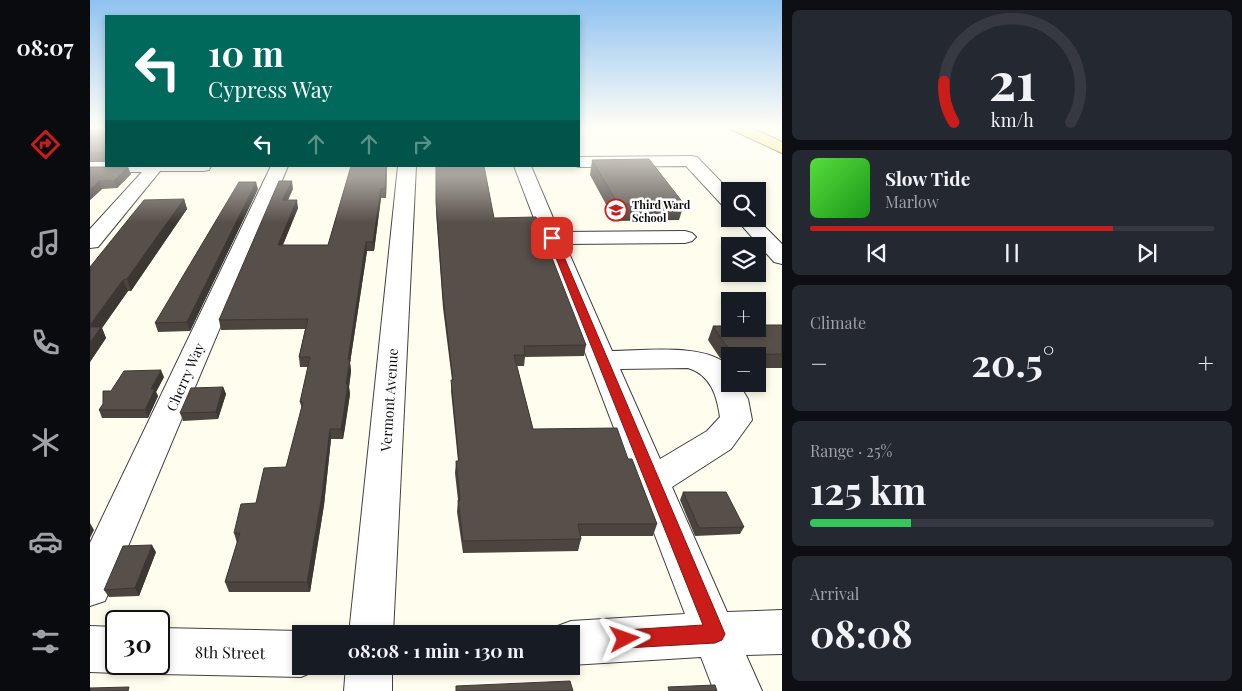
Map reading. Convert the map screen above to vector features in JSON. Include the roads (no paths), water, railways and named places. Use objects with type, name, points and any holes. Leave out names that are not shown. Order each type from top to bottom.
[{"type":"street","points":[[580,162],[691,160],[721,192]]},
{"type":"street","points":[[90,167],[156,167]]},
{"type":"street","points":[[90,242],[156,167]]},
{"type":"street","name":"Cherry Way","points":[[90,587],[280,167]]},
{"type":"street","name":"Vermont Avenue","points":[[372,625],[407,167]]},
{"type":"street","points":[[522,167],[738,691]]},
{"type":"street","points":[[754,227],[782,257]]},
{"type":"street","points":[[552,238],[685,237]]},
{"type":"street","points":[[602,360],[689,359],[698,361],[707,364],[718,372],[733,399],[736,420],[719,440],[652,481]]},
{"type":"street","points":[[580,642],[782,632]]},
{"type":"street","points":[[90,649],[105,650]]},
{"type":"street","name":"8th Street","points":[[170,651],[292,654]]},
{"type":"street","points":[[368,691],[369,675]]},
{"type":"place","name":"Third Ward School","points":[[616,210]]}]
